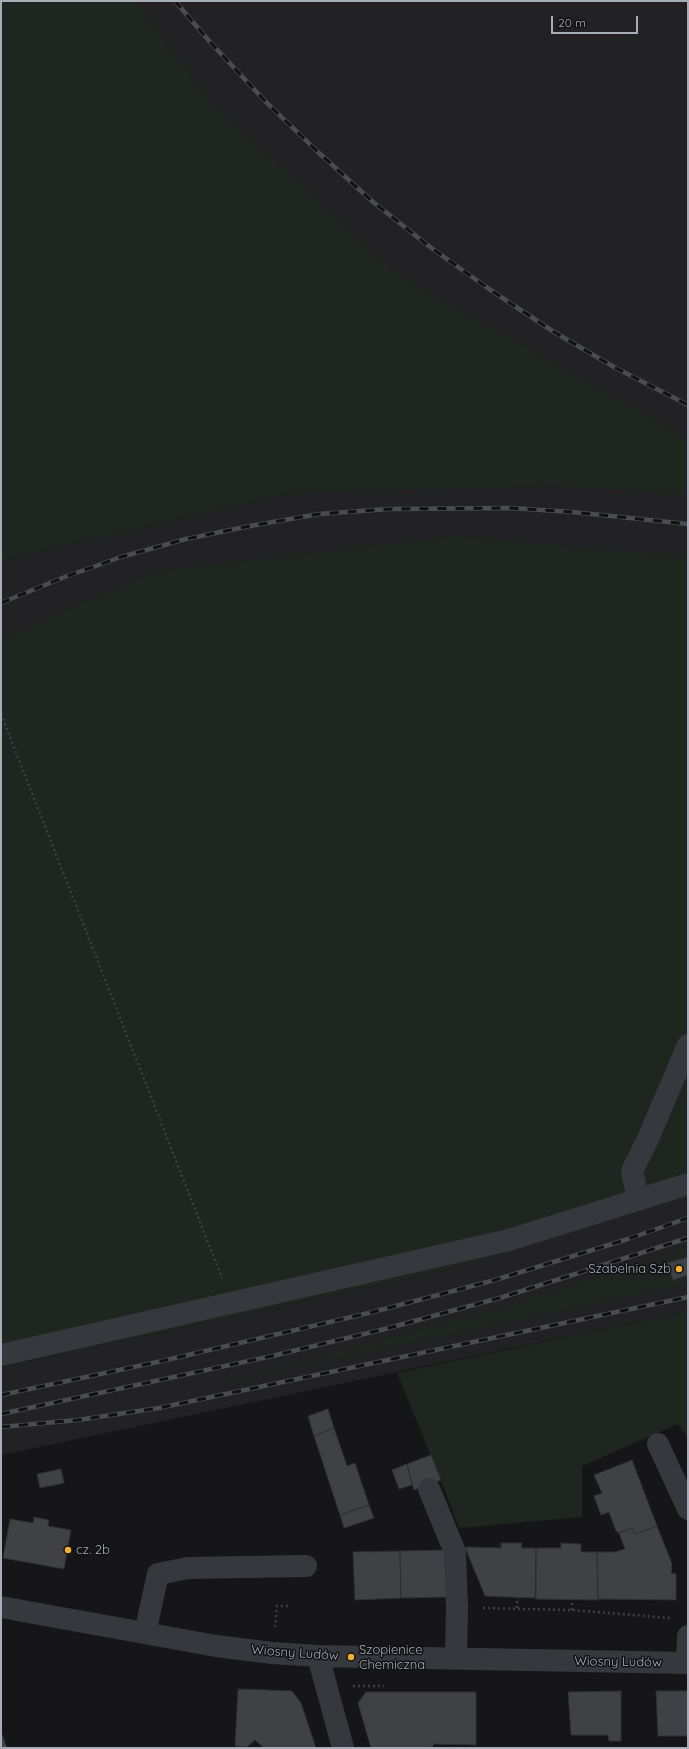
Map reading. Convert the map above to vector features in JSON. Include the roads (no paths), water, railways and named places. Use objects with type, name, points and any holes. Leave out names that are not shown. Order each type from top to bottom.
[{"type":"street","points":[[638,1200],[632,1171],[647,1141],[688,1045]]},
{"type":"street","points":[[1,1355],[509,1240],[688,1184]]},
{"type":"street","points":[[658,1444],[686,1495]]},
{"type":"street","points":[[429,1489],[456,1552],[456,1659]]},
{"type":"street","points":[[145,1633],[158,1574],[188,1568],[306,1566]]},
{"type":"street","name":"Wiosny Ludów","points":[[1,1607],[145,1633],[258,1651],[318,1656],[687,1663]]},
{"type":"street","points":[[687,1663],[688,1636]]},
{"type":"street","points":[[318,1656],[343,1748]]},
{"type":"railway","points":[[175,1],[210,42],[266,102],[373,202],[430,247],[489,289],[554,332],[614,367],[688,405]]},
{"type":"railway","points":[[1,603],[62,578],[121,557],[186,539],[319,514],[389,509],[511,508],[572,512],[688,524]]},
{"type":"railway","points":[[1,1395],[162,1361],[373,1312],[495,1280],[625,1240],[688,1218]]},
{"type":"railway","points":[[1,1414],[272,1356],[385,1329],[503,1297],[688,1238]]},
{"type":"railway","points":[[1,1427],[78,1420],[159,1408],[688,1297]]},
{"type":"place","name":"Szabelnia Szb","points":[[679,1269]]},
{"type":"place","name":"cz. 2b","points":[[68,1550]]},
{"type":"place","name":"Szopienice Chemiczna","points":[[351,1657]]}]
